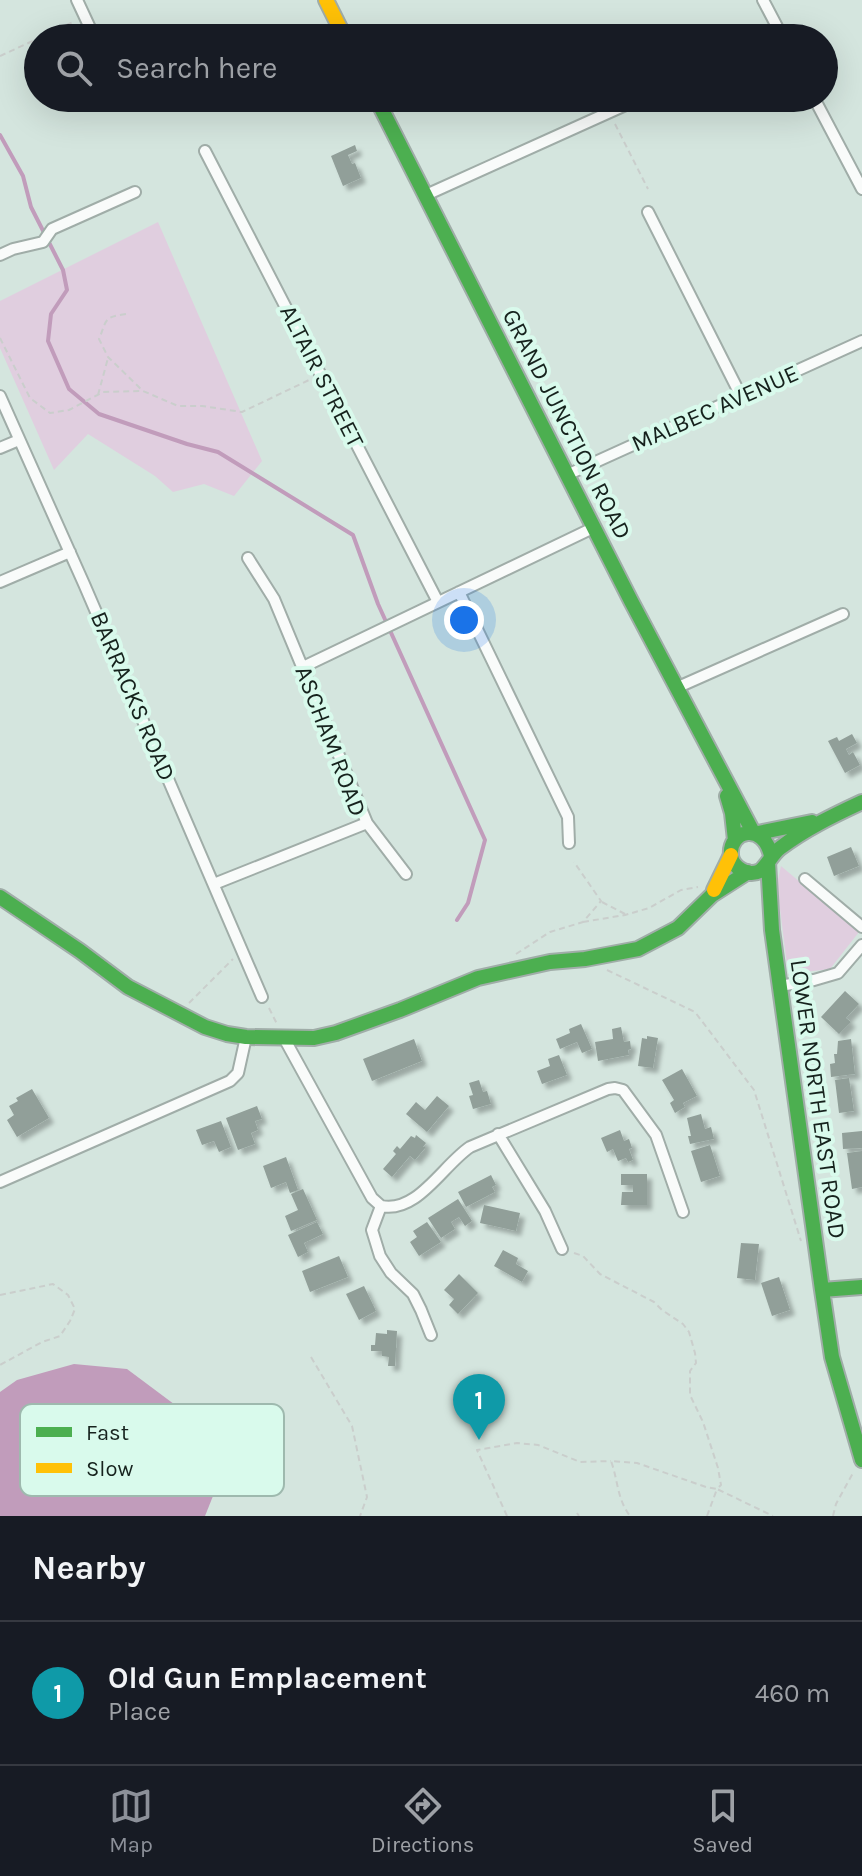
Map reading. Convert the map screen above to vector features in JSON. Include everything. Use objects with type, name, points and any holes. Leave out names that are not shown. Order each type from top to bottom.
[{"type":"main road","points":[[326,0],[338,24]]},
{"type":"main road","name":"GRAND JUNCTION ROAD","points":[[383,112],[676,688],[755,833]]},
{"type":"main road","name":"GRAND JUNCTION ROAD","points":[[720,769],[732,813],[733,847]]},
{"type":"main road","points":[[708,890],[762,869],[788,842],[822,820],[862,802]]},
{"type":"main road","points":[[0,897],[128,987],[178,1014],[227,1034],[314,1038],[400,1010],[478,978],[550,962],[624,953],[656,941],[686,922],[724,872],[733,847],[743,834],[822,820]]},
{"type":"main road","points":[[755,833],[768,842],[769,859]]},
{"type":"main road","points":[[733,847],[735,864],[749,872]]},
{"type":"main road","name":"LOWER NORTH EAST ROAD","points":[[769,859],[772,930],[832,1357],[862,1459]]},
{"type":"main road","name":"LOWER NORTH EAST ROAD","points":[[749,872],[760,886],[772,930]]},
{"type":"main road","points":[[822,1290],[862,1287]]},
{"type":"street","points":[[77,0],[88,24]]},
{"type":"street","points":[[763,0],[775,24]]},
{"type":"street","points":[[426,195],[609,112]]},
{"type":"street","points":[[821,112],[862,189]]},
{"type":"street","name":"ALTAIR STREET","points":[[205,151],[438,602]]},
{"type":"street","points":[[0,255],[43,242],[52,229],[135,192]]},
{"type":"street","points":[[648,212],[741,396]]},
{"type":"street","name":"MALBEC AVENUE","points":[[569,474],[862,341]]},
{"type":"street","name":"BARRACKS ROAD","points":[[0,396],[262,997]]},
{"type":"street","points":[[0,448],[19,440]]},
{"type":"street","points":[[303,667],[595,527]]},
{"type":"street","points":[[0,582],[70,552]]},
{"type":"street","name":"ASCHAM ROAD","points":[[214,884],[367,823],[274,599],[248,558]]},
{"type":"street","points":[[459,592],[568,817],[569,843]]},
{"type":"street","points":[[676,688],[843,614]]},
{"type":"street","points":[[367,823],[406,874]]},
{"type":"street","points":[[805,879],[862,927]]},
{"type":"street","points":[[780,986],[838,973],[862,945]]},
{"type":"street","points":[[0,1182],[230,1081],[238,1073],[246,1037]]},
{"type":"street","points":[[284,1038],[366,1188],[381,1206],[389,1208],[409,1202],[462,1153],[498,1134],[615,1088],[623,1090],[656,1135],[683,1212]]},
{"type":"street","points":[[498,1134],[545,1211],[562,1249]]},
{"type":"street","points":[[381,1206],[372,1230],[373,1239],[384,1266],[413,1294],[431,1335]]},
{"type":"path","points":[[70,24],[85,17]]},
{"type":"path","points":[[0,56],[24,45]]},
{"type":"path","points":[[609,112],[648,189]]},
{"type":"path","points":[[126,314],[111,316],[105,321],[99,339],[108,357],[143,391],[178,406],[242,412],[321,375]]},
{"type":"path","points":[[0,338],[30,398],[50,413],[69,410],[103,392],[143,391]]},
{"type":"path","points":[[98,395],[108,357]]},
{"type":"path","points":[[574,862],[601,901],[625,915]]},
{"type":"path","points":[[514,955],[550,932],[649,908],[681,890],[708,890]]},
{"type":"path","points":[[583,922],[601,901]]},
{"type":"path","points":[[178,1014],[242,950]]},
{"type":"path","points":[[585,959],[695,1012],[704,1023],[754,1090],[805,1249]]},
{"type":"path","points":[[262,997],[284,1038]]},
{"type":"path","points":[[562,1249],[583,1256],[600,1274],[654,1302],[689,1332],[696,1363],[690,1371],[690,1395],[703,1422],[721,1485],[707,1516]]},
{"type":"path","points":[[0,1295],[53,1284],[68,1295],[75,1309],[60,1336],[42,1342],[0,1365]]},
{"type":"path","points":[[311,1357],[352,1426],[367,1497],[360,1516]]},
{"type":"path","points":[[507,1516],[477,1450],[517,1443],[538,1445],[580,1462],[637,1463],[717,1489],[773,1516]]},
{"type":"path","points":[[833,1516],[836,1504],[862,1459]]},
{"type":"path","points":[[611,1461],[623,1508],[630,1516]]},
{"type":"shaded area","points":[[158,222],[262,461],[234,496],[204,484],[173,492],[155,476],[88,434],[54,470],[0,348],[0,301]]},
{"type":"shaded area","points":[[781,866],[859,932],[830,969],[796,973],[787,965],[777,884]]},
{"type":"shaded area","points":[[74,1364],[127,1369],[174,1404],[20,1404],[20,1496],[213,1496],[205,1516],[0,1516],[0,1392],[17,1380]]},
{"type":"building","points":[[355,145],[357,151],[348,155],[361,178],[343,186],[331,156]]},
{"type":"building","points":[[852,734],[857,743],[846,749],[849,755],[853,752],[860,765],[845,773],[828,741],[837,737],[839,741]]},
{"type":"building","points":[[851,847],[859,866],[834,876],[827,857]]},
{"type":"building","points":[[845,991],[859,1004],[846,1018],[851,1022],[839,1034],[821,1017]]},
{"type":"building","points":[[581,1024],[592,1049],[582,1053],[577,1042],[560,1049],[556,1039]]},
{"type":"building","points":[[621,1027],[624,1042],[630,1041],[629,1055],[598,1061],[595,1042],[613,1039],[612,1029]]},
{"type":"building","points":[[647,1036],[658,1038],[653,1068],[638,1066],[642,1038],[647,1039]]},
{"type":"building","points":[[414,1039],[422,1061],[372,1081],[363,1059]]},
{"type":"building","points":[[851,1039],[855,1074],[831,1077],[830,1064],[835,1063],[838,1041]]},
{"type":"building","points":[[559,1055],[567,1075],[542,1084],[537,1071],[550,1066],[548,1059]]},
{"type":"building","points":[[682,1069],[697,1096],[683,1103],[685,1107],[675,1113],[670,1103],[674,1100],[662,1080]]},
{"type":"building","points":[[849,1078],[854,1111],[839,1113],[835,1080]]},
{"type":"building","points":[[479,1080],[491,1104],[473,1109],[469,1083]]},
{"type":"building","points":[[32,1089],[49,1118],[17,1137],[7,1120],[14,1115],[9,1106]]},
{"type":"building","points":[[437,1096],[449,1106],[427,1132],[406,1114],[416,1102],[425,1110]]},
{"type":"building","points":[[257,1106],[262,1119],[255,1121],[258,1130],[251,1133],[255,1144],[238,1150],[226,1118]]},
{"type":"building","points":[[701,1114],[705,1129],[711,1127],[714,1139],[690,1144],[687,1118]]},
{"type":"building","points":[[221,1121],[231,1147],[219,1152],[214,1141],[202,1145],[196,1130]]},
{"type":"building","points":[[620,1130],[624,1141],[629,1139],[632,1148],[629,1149],[633,1160],[628,1162],[626,1158],[618,1161],[613,1149],[607,1152],[601,1138]]},
{"type":"building","points":[[862,1131],[862,1148],[843,1149],[842,1133]]},
{"type":"building","points":[[416,1135],[426,1143],[423,1147],[426,1147],[415,1160],[410,1156],[392,1177],[383,1169],[396,1154],[393,1151]]},
{"type":"building","points":[[710,1145],[720,1176],[701,1182],[691,1151]]},
{"type":"building","points":[[862,1151],[862,1187],[852,1189],[847,1153]]},
{"type":"building","points":[[286,1157],[298,1190],[290,1193],[286,1182],[271,1188],[263,1166]]},
{"type":"building","points":[[621,1174],[647,1174],[647,1205],[621,1205],[622,1192],[633,1192],[633,1185],[621,1185]]},
{"type":"building","points":[[491,1175],[496,1185],[492,1187],[495,1192],[466,1207],[458,1192]]},
{"type":"building","points":[[303,1189],[317,1220],[291,1231],[285,1216],[298,1210],[291,1194]]},
{"type":"building","points":[[458,1199],[472,1221],[465,1226],[459,1217],[451,1222],[455,1229],[441,1238],[428,1218]]},
{"type":"building","points":[[484,1205],[520,1213],[516,1231],[480,1223]]},
{"type":"building","points":[[317,1222],[323,1234],[304,1243],[308,1252],[298,1257],[288,1235]]},
{"type":"building","points":[[427,1222],[441,1242],[419,1256],[410,1242],[417,1237],[413,1231]]},
{"type":"building","points":[[741,1243],[759,1244],[755,1280],[737,1278]]},
{"type":"building","points":[[503,1250],[518,1258],[516,1264],[528,1271],[522,1282],[494,1266]]},
{"type":"building","points":[[339,1256],[348,1277],[310,1292],[302,1271]]},
{"type":"building","points":[[459,1274],[478,1293],[458,1314],[449,1305],[454,1299],[444,1290]]},
{"type":"building","points":[[779,1277],[790,1310],[772,1316],[761,1283]]},
{"type":"building","points":[[364,1286],[376,1311],[359,1320],[346,1294]]},
{"type":"building","points":[[387,1330],[397,1331],[395,1366],[388,1366],[389,1357],[382,1356],[382,1351],[371,1351],[376,1333],[387,1334]]},
{"type":"waterway","points":[[0,135],[23,176],[31,207],[63,270],[67,290],[51,314],[48,341],[69,389],[99,414],[218,452],[353,535],[378,604],[485,840],[468,903],[457,920]]},
{"type":"traffic: fast","points":[[383,112],[631,601],[753,832]]},
{"type":"traffic: fast","points":[[727,796],[735,840]]},
{"type":"traffic: fast","points":[[771,856],[767,845],[754,834],[740,835],[732,847],[732,860],[738,868],[755,873],[790,841],[862,802]]},
{"type":"traffic: fast","points":[[758,833],[812,822]]},
{"type":"traffic: fast","points":[[768,862],[772,930],[822,1290],[862,1287]]},
{"type":"traffic: fast","points":[[0,897],[128,987],[205,1027],[246,1037],[314,1038],[400,1010],[478,978],[550,962],[638,949],[678,928],[712,895],[748,872]]},
{"type":"traffic: fast","points":[[822,1290],[832,1357],[862,1460]]},
{"type":"traffic: slow","points":[[326,0],[338,24]]},
{"type":"traffic: slow","points":[[714,890],[731,855]]},
{"type":"place","name":"Old Gun Emplacement","points":[[479,1440]]}]
